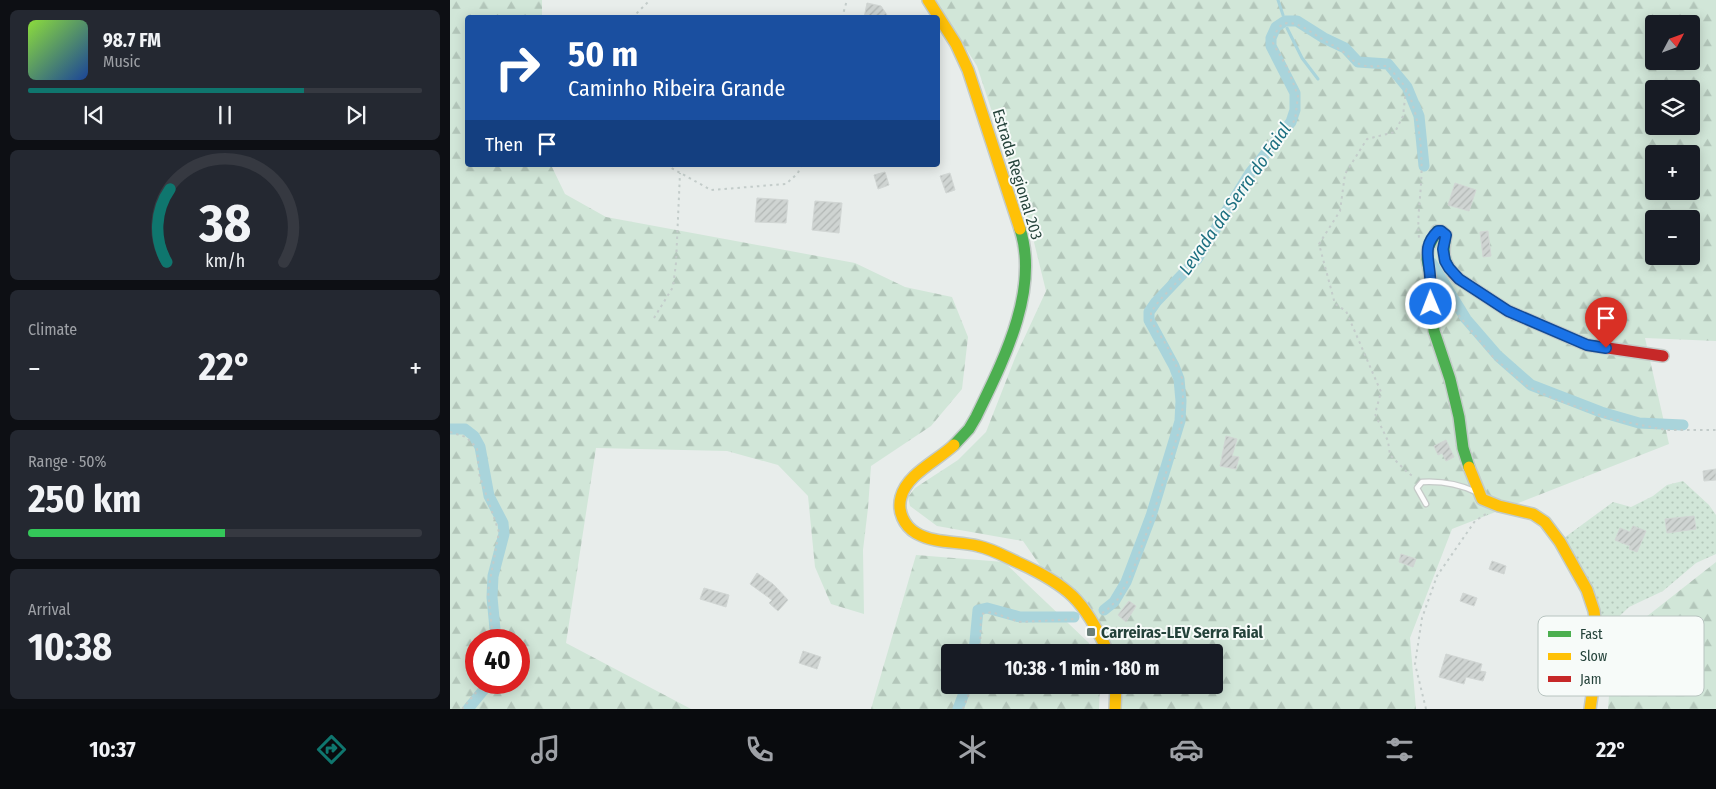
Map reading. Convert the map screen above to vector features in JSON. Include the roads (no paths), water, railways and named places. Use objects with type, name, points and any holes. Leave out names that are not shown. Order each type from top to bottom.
[{"type":"main road","name":"Estrada Regional 203","points":[[928,0],[938,15]]},
{"type":"main road","name":"Estrada Regional 203","points":[[940,19],[956,44],[968,70],[1022,235],[1026,262],[1025,281],[1018,320],[1008,349],[978,412],[963,436],[910,480],[900,500],[902,518],[910,530],[917,534],[942,541],[979,546],[1048,577],[1067,589],[1081,602],[1092,616],[1104,644]]},
{"type":"main road","points":[[1595,616],[1587,590],[1560,542],[1545,522],[1533,514],[1500,506],[1482,499],[1472,478],[1463,448],[1459,417],[1450,379],[1434,331],[1427,259],[1428,248],[1438,231],[1441,231],[1446,235],[1443,253],[1449,268],[1459,279],[1508,311],[1587,345],[1663,356]]},
{"type":"main road","points":[[1115,709],[1116,694]]},
{"type":"main road","points":[[1590,709],[1592,696]]},
{"type":"lane","points":[[1426,504],[1417,488],[1422,482],[1431,481],[1464,486],[1480,493]]},
{"type":"waterway","points":[[1278,0],[1283,15]]},
{"type":"waterway","name":"Levada da Serra do Faial","points":[[1104,610],[1114,602],[1126,582],[1151,516],[1180,421],[1179,379],[1149,320],[1149,312],[1156,302],[1197,259],[1250,173],[1291,122],[1295,110],[1295,93],[1271,46],[1271,38],[1276,27],[1285,21],[1297,21],[1324,38],[1345,48],[1358,62],[1388,64],[1407,87],[1419,116],[1424,166]]},
{"type":"waterway","points":[[1287,28],[1302,58],[1318,79]]},
{"type":"waterway","name":"Levada da Serra do Faial","points":[[1431,262],[1466,319],[1498,356],[1531,385],[1601,412],[1639,423],[1683,425]]},
{"type":"waterway","name":"Levada da Serra do Faial","points":[[450,429],[465,429],[474,436],[480,447],[489,496],[503,523],[504,534],[493,576],[492,597],[495,629]]},
{"type":"waterway","name":"Levada da Serra do Faial","points":[[975,644],[978,610],[987,608],[1020,617],[1074,617]]},
{"type":"waterway","name":"Levada da Serra do Faial","points":[[468,709],[480,694]]},
{"type":"waterway","name":"Levada da Serra do Faial","points":[[958,709],[964,694]]},
{"type":"place","name":"Carreiras-LEV Serra Faial","points":[[1091,632]]}]
